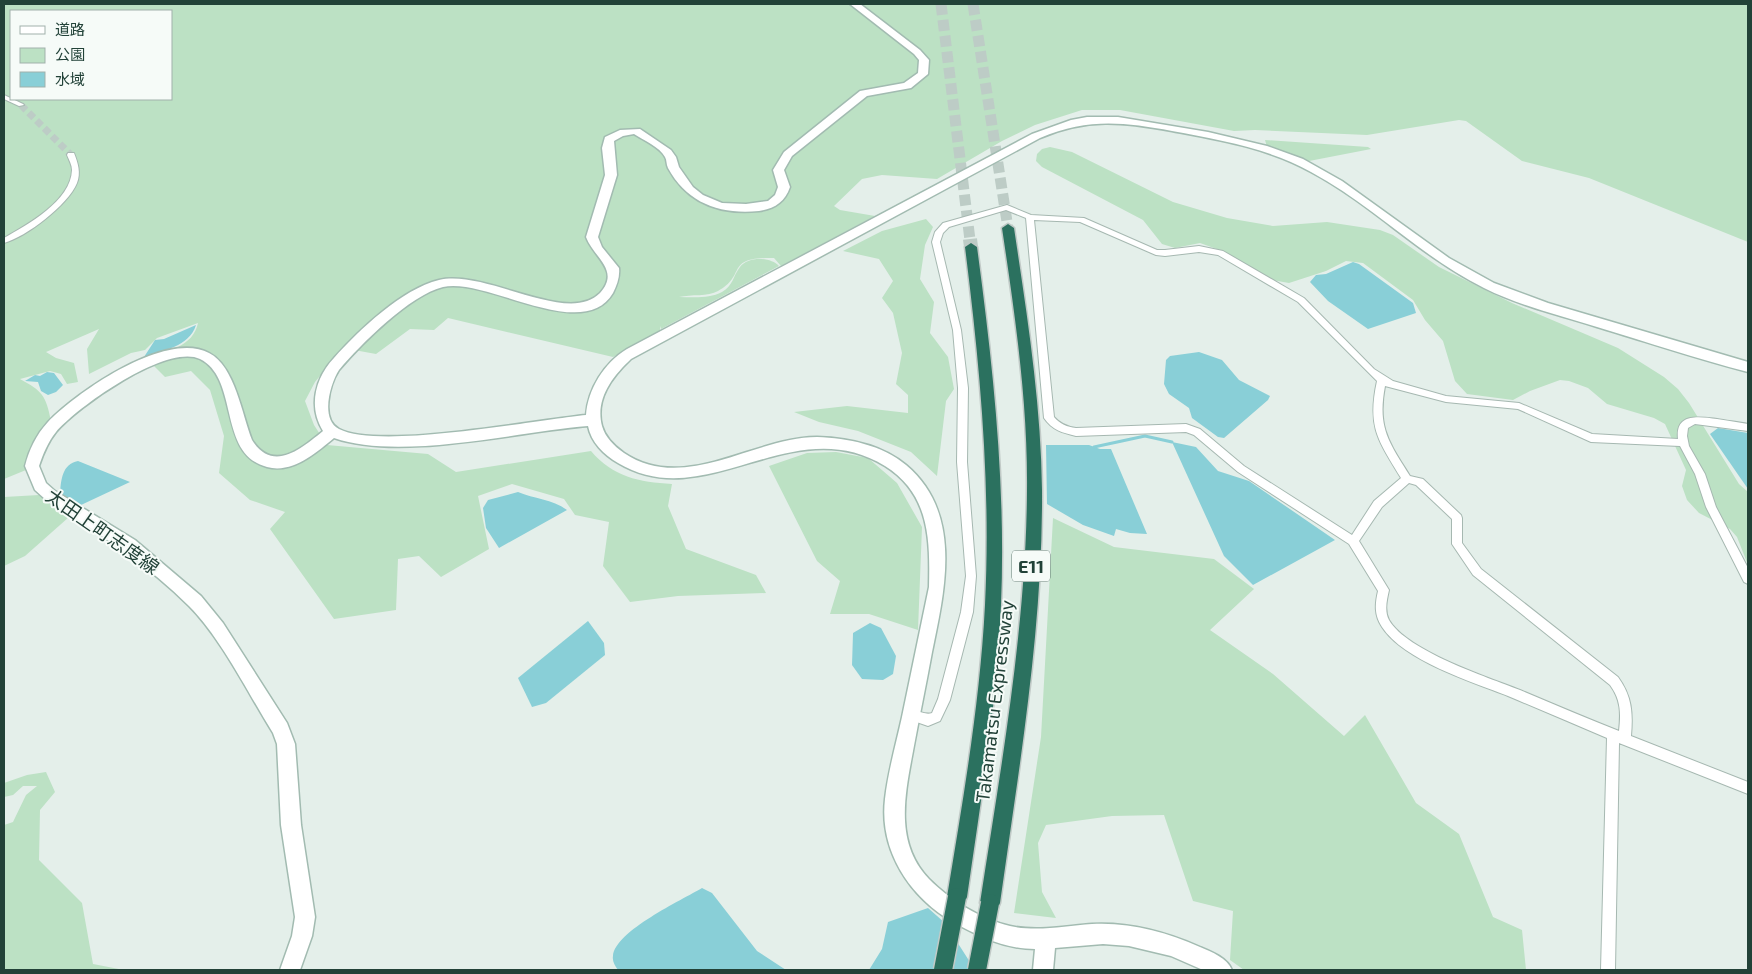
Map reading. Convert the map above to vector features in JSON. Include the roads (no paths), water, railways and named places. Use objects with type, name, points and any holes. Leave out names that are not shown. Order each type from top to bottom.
[{"type":"highway","name":"Takamatsu Expressway","points":[[977,970],[990,903],[1025,658],[1034,527],[1032,412],[1029,368],[1008,228]]},
{"type":"highway","name":"Takamatsu Expressway","points":[[943,970],[958,896],[984,725],[993,604],[994,516],[991,437],[982,334],[971,247]]},
{"type":"street","points":[[592,420],[388,442],[350,440],[332,432],[326,425],[322,413],[321,396],[327,375],[346,354],[392,314],[424,290],[451,282],[479,284],[537,302],[574,307],[596,302],[604,297],[615,274],[614,267],[597,248],[592,231],[604,205],[612,174],[607,144],[609,139],[620,133],[636,131],[670,156],[673,166],[688,187],[706,202],[723,207],[755,207],[773,204],[779,200],[784,186],[778,171],[779,165],[788,154],[864,93],[907,86],[924,74],[924,60],[917,52],[855,4]]},
{"type":"street","points":[[10,100],[21,105]]},
{"type":"street","points":[[1222,970],[1181,950],[1146,939],[1116,934],[1046,939],[1018,938],[980,925],[923,887],[904,858],[895,827],[894,800],[937,587],[938,553],[934,523],[924,494],[914,479],[889,461],[851,445],[827,443],[794,445],[715,468],[680,475],[637,467],[606,448],[596,434],[592,420],[592,413],[601,389],[614,367],[628,355],[1036,136],[1068,123],[1097,118],[1194,132],[1278,153],[1325,176],[1440,258],[1488,285],[1544,307],[1748,367]]},
{"type":"street","points":[[4,241],[61,203],[76,173],[76,162],[71,155]]},
{"type":"street","points":[[912,715],[928,720],[936,717],[944,700],[967,612],[971,576],[962,462],[964,388],[958,330],[936,242],[939,232],[946,225],[998,208],[1015,209],[1030,217],[1081,220],[1156,252],[1165,253],[1199,249],[1220,253],[1301,300],[1382,380],[1446,399],[1518,406],[1591,438],[1684,443]]},
{"type":"street","points":[[1030,217],[1049,418],[1053,424],[1061,429],[1076,432],[1186,428],[1197,432],[1241,469],[1353,541],[1384,590],[1380,610],[1387,626],[1408,644],[1462,672],[1619,738],[1748,788]]},
{"type":"street","name":"太田上町志度線","points":[[290,970],[300,942],[305,916],[291,825],[286,744],[281,729],[217,628],[195,601],[129,545],[50,495],[40,486],[32,466],[42,441],[65,413],[87,396],[133,368],[182,352],[193,352],[203,355],[218,368],[235,406],[243,440],[254,456],[263,461],[286,462],[297,458],[332,432]]},
{"type":"street","points":[[1382,380],[1376,402],[1376,420],[1381,436],[1407,479],[1419,482],[1457,518],[1458,544],[1477,572],[1614,681],[1623,692],[1627,712],[1619,738],[1608,970]]},
{"type":"street","points":[[1748,427],[1694,420],[1688,421],[1683,426],[1684,443],[1700,474],[1712,508],[1748,579]]},
{"type":"street","points":[[1353,541],[1378,504],[1407,479]]},
{"type":"street","points":[[1043,970],[1046,939]]},
{"type":"water","points":[[1353,262],[1359,264],[1413,303],[1416,313],[1368,329],[1328,301],[1310,282],[1316,275],[1326,274]]},
{"type":"water","points":[[196,325],[188,338],[181,343],[167,350],[144,357],[155,340],[164,339]]},
{"type":"water","points":[[1199,352],[1222,360],[1239,380],[1270,396],[1268,400],[1224,438],[1218,437],[1192,418],[1189,408],[1169,394],[1164,384],[1166,360],[1170,356]]},
{"type":"water","points":[[47,372],[54,373],[63,385],[56,392],[48,395],[41,391],[38,382],[25,381],[35,375],[40,376]]},
{"type":"water","points":[[1718,428],[1748,433],[1748,489],[1710,434]]},
{"type":"water","points":[[1172,442],[1196,447],[1218,471],[1249,481],[1335,540],[1253,585],[1224,556]]},
{"type":"water","points":[[1046,445],[1089,445],[1100,449],[1111,449],[1147,534],[1130,533],[1116,529],[1114,536],[1083,525],[1047,504]]},
{"type":"water","points":[[78,461],[130,482],[81,505],[60,494],[63,473],[69,465]]},
{"type":"water","points":[[518,492],[549,501],[567,510],[499,548],[486,528],[483,508],[488,500]]},
{"type":"water","points":[[588,621],[604,643],[605,655],[546,703],[532,707],[518,678]]},
{"type":"water","points":[[870,623],[881,628],[896,656],[893,674],[883,680],[862,679],[852,665],[853,633]]},
{"type":"water","points":[[702,888],[712,893],[757,951],[786,970],[618,970],[613,962],[613,956],[617,946],[625,937],[651,917]]},
{"type":"water","points":[[928,908],[945,923],[975,970],[869,970],[882,949],[888,922]]},
{"type":"waterway","points":[[1094,447],[1145,436],[1172,442]]},
{"type":"tunnel","points":[[941,4],[970,240]]},
{"type":"tunnel","points":[[973,4],[1008,228]]},
{"type":"tunnel","points":[[21,105],[71,155]]},
{"type":"tunnel","points":[[970,239],[971,247]]}]
